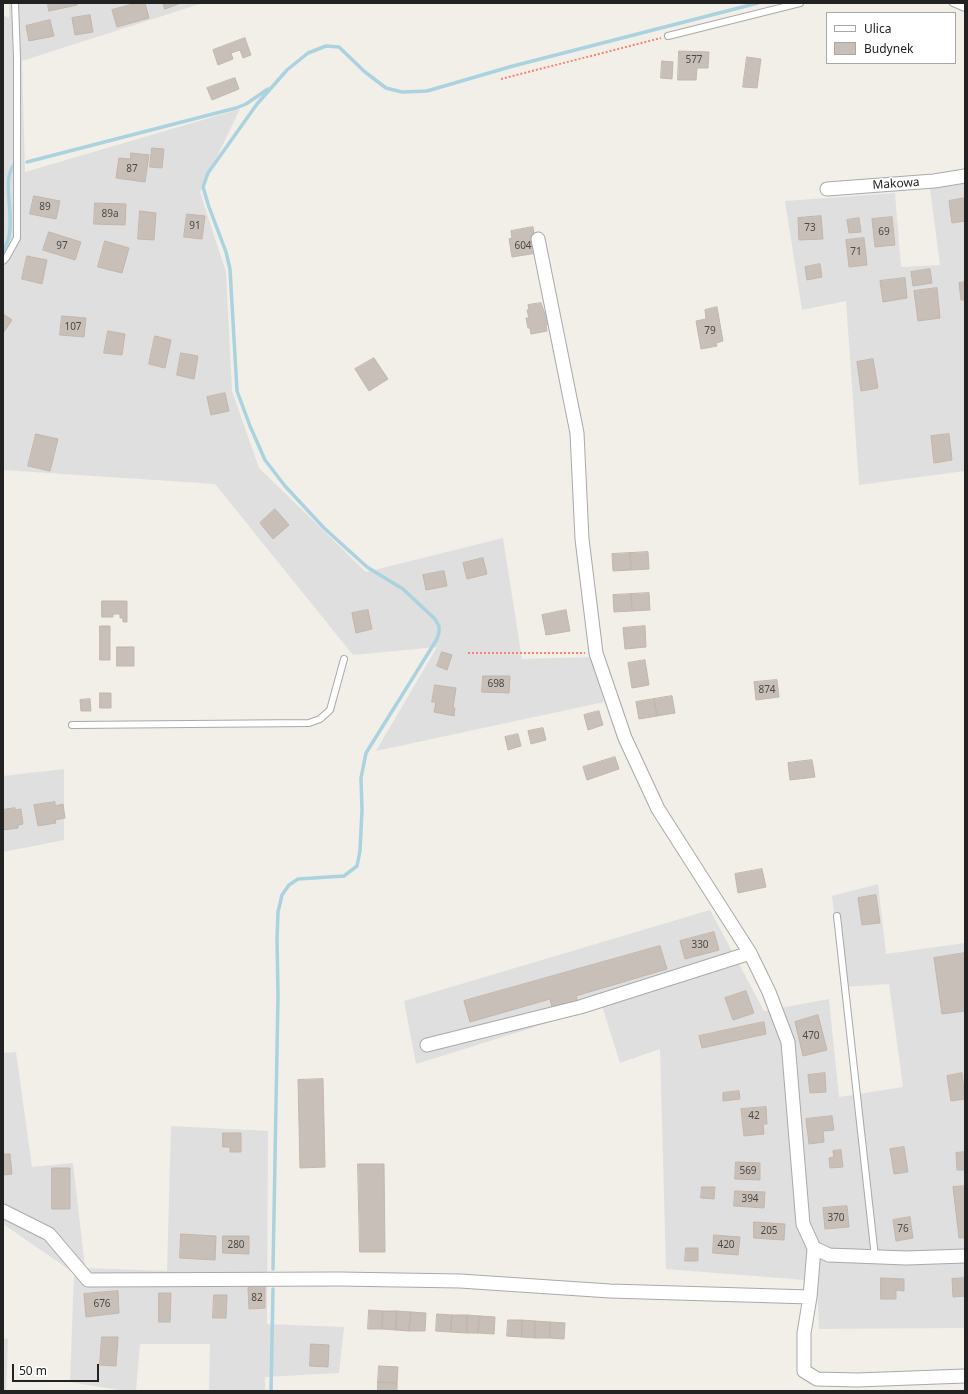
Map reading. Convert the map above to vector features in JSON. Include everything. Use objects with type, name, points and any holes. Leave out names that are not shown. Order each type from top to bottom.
[{"type":"street","name":"Makowa","points":[[827,189],[934,181],[965,176]]},
{"type":"street","points":[[538,239],[577,432],[582,539],[596,653],[625,738],[658,809],[750,952],[769,992],[788,1042],[803,1224],[814,1249],[810,1297],[804,1333],[804,1371],[817,1379],[857,1380],[965,1376]]},
{"type":"street","points":[[427,1045],[580,1007],[750,952]]},
{"type":"street","points":[[3,1211],[49,1234],[88,1280],[339,1279],[460,1281],[610,1291],[810,1297]]},
{"type":"street","points":[[814,1249],[829,1255],[875,1257],[965,1256]]},
{"type":"lane","points":[[3,261],[18,238],[17,57],[15,3]]},
{"type":"lane","points":[[668,36],[800,3]]},
{"type":"lane","points":[[953,3],[965,8]]},
{"type":"lane","points":[[72,725],[309,723],[320,720],[330,710],[344,659]]},
{"type":"lane","points":[[837,916],[875,1257]]},
{"type":"path","points":[[501,79],[668,36]]},
{"type":"path","points":[[468,653],[596,653]]},
{"type":"shaded area","points":[[9,3],[203,3],[22,61],[25,172],[240,109],[200,192],[226,272],[232,391],[259,468],[366,572],[503,538],[522,659],[593,657],[604,702],[376,751],[437,647],[353,655],[215,484],[3,470],[3,15],[9,18]]},
{"type":"shaded area","points":[[965,182],[965,471],[859,485],[846,301],[802,310],[785,201],[895,193],[901,267],[940,265],[930,189]]},
{"type":"shaded area","points":[[64,769],[64,840],[3,852],[3,776]]},
{"type":"shaded area","points":[[878,884],[886,954],[965,943],[965,1328],[819,1329],[817,1281],[666,1269],[660,1049],[620,1063],[602,1006],[416,1064],[404,1001],[710,910],[764,1011],[829,999],[839,1097],[903,1087],[889,984],[842,987],[832,896]]},
{"type":"shaded area","points":[[16,1052],[32,1167],[73,1163],[85,1268],[167,1271],[171,1126],[268,1131],[267,1324],[344,1327],[339,1373],[265,1377],[265,1391],[209,1391],[210,1344],[140,1344],[136,1391],[125,1391],[70,1382],[74,1273],[3,1224],[3,1053]]},
{"type":"shaded area","points":[[3,1338],[8,1339],[6,1391],[3,1391]]},
{"type":"building","points":[[48,3],[77,3],[77,5],[49,11]]},
{"type":"building","points":[[137,3],[145,3],[149,18],[117,27],[112,10]]},
{"type":"building","points":[[163,3],[181,3],[165,9]]},
{"type":"building","points":[[90,15],[93,32],[75,35],[72,18]]},
{"type":"building","points":[[50,20],[54,36],[29,41],[26,26]]},
{"type":"building","points":[[245,38],[251,55],[243,58],[240,50],[231,53],[233,59],[218,65],[213,50]]},
{"type":"building","points":[[679,51],[709,52],[708,68],[697,68],[696,80],[678,80]]},
{"type":"building","points":[[747,57],[761,59],[757,88],[743,87]]},
{"type":"building","points":[[662,61],[673,62],[672,79],[661,78]]},
{"type":"building","points":[[235,78],[239,89],[212,100],[207,88]]},
{"type":"building","points":[[152,148],[164,149],[162,168],[150,167]]},
{"type":"building","points":[[131,153],[149,155],[145,182],[116,178],[119,158],[130,159]]},
{"type":"building","points":[[34,196],[60,201],[56,219],[30,214]]},
{"type":"building","points":[[965,198],[965,221],[952,223],[949,201]]},
{"type":"building","points":[[95,203],[126,204],[125,225],[94,224]]},
{"type":"building","points":[[140,211],[156,213],[154,240],[138,239]]},
{"type":"building","points":[[187,214],[205,216],[202,239],[184,237]]},
{"type":"building","points":[[821,216],[823,239],[799,240],[798,218]]},
{"type":"building","points":[[892,217],[895,245],[875,247],[872,219]]},
{"type":"building","points":[[859,218],[861,232],[849,233],[847,220]]},
{"type":"building","points":[[533,227],[537,253],[512,257],[509,239],[512,238],[511,231]]},
{"type":"building","points":[[49,232],[81,242],[75,260],[43,250]]},
{"type":"building","points":[[864,238],[867,265],[849,267],[846,240]]},
{"type":"building","points":[[105,241],[129,248],[122,273],[98,267]]},
{"type":"building","points":[[27,256],[47,260],[42,284],[22,279]]},
{"type":"building","points":[[820,264],[822,277],[807,280],[805,267]]},
{"type":"building","points":[[930,269],[932,283],[913,286],[911,272]]},
{"type":"building","points":[[905,278],[907,298],[883,302],[880,281]]},
{"type":"building","points":[[965,282],[965,300],[961,300],[959,283]]},
{"type":"building","points":[[937,288],[940,318],[918,321],[914,291]]},
{"type":"building","points":[[541,303],[545,314],[547,313],[549,324],[546,325],[547,331],[531,334],[526,318],[529,318],[527,310],[529,310],[528,305]]},
{"type":"building","points":[[717,307],[723,341],[716,343],[717,346],[701,349],[696,321],[706,319],[705,310]]},
{"type":"building","points":[[3,314],[12,320],[3,333]]},
{"type":"building","points":[[62,316],[86,318],[84,337],[60,335]]},
{"type":"building","points":[[108,331],[125,334],[122,355],[104,353]]},
{"type":"building","points":[[155,336],[171,340],[165,368],[149,364]]},
{"type":"building","points":[[181,353],[198,356],[194,379],[177,375]]},
{"type":"building","points":[[374,358],[388,379],[369,391],[355,369]]},
{"type":"building","points":[[873,359],[878,388],[861,391],[857,362]]},
{"type":"building","points":[[225,393],[229,411],[211,415],[207,397]]},
{"type":"building","points":[[36,434],[58,439],[50,471],[28,466]]},
{"type":"building","points":[[949,434],[952,460],[934,463],[931,436]]},
{"type":"building","points":[[275,509],[289,525],[273,539],[260,523]]},
{"type":"building","points":[[648,552],[649,569],[631,570],[630,553]]},
{"type":"building","points":[[630,553],[631,570],[613,571],[612,554]]},
{"type":"building","points":[[483,558],[487,574],[467,579],[463,563]]},
{"type":"building","points":[[444,571],[447,586],[426,590],[423,575]]},
{"type":"building","points":[[649,593],[650,610],[632,611],[631,594]]},
{"type":"building","points":[[631,594],[632,611],[614,612],[613,595]]},
{"type":"building","points":[[102,601],[127,601],[127,622],[123,622],[123,618],[120,618],[120,614],[113,614],[113,617],[102,617]]},
{"type":"building","points":[[368,610],[372,629],[356,633],[352,613]]},
{"type":"building","points":[[566,610],[570,631],[546,635],[542,615]]},
{"type":"building","points":[[100,626],[110,626],[110,660],[100,660]]},
{"type":"building","points":[[645,626],[646,647],[625,649],[623,628]]},
{"type":"building","points":[[117,647],[134,647],[134,666],[117,666]]},
{"type":"building","points":[[442,652],[452,655],[447,670],[437,666]]},
{"type":"building","points":[[645,660],[649,685],[632,688],[628,663]]},
{"type":"building","points":[[483,676],[510,676],[509,693],[482,692]]},
{"type":"building","points":[[777,680],[779,697],[756,700],[754,682]]},
{"type":"building","points":[[435,685],[456,688],[453,708],[455,708],[454,716],[434,712],[436,702],[432,702]]},
{"type":"building","points":[[100,693],[111,693],[111,708],[100,708]]},
{"type":"building","points":[[672,696],[675,713],[657,716],[654,699]]},
{"type":"building","points":[[90,699],[91,711],[81,711],[80,700]]},
{"type":"building","points":[[654,699],[657,716],[639,719],[636,702]]},
{"type":"building","points":[[599,711],[603,725],[588,730],[584,715]]},
{"type":"building","points":[[543,728],[546,740],[531,744],[528,731]]},
{"type":"building","points":[[518,734],[521,746],[508,750],[505,737]]},
{"type":"building","points":[[615,757],[619,769],[587,780],[583,767]]},
{"type":"building","points":[[812,760],[815,777],[790,780],[788,763]]},
{"type":"building","points":[[55,802],[55,806],[63,804],[65,818],[55,820],[56,823],[38,826],[34,805]]},
{"type":"building","points":[[15,808],[15,810],[21,809],[23,824],[18,825],[18,828],[3,830],[3,810]]},
{"type":"building","points":[[762,869],[766,887],[738,893],[735,874]]},
{"type":"building","points":[[876,895],[880,923],[862,925],[858,898]]},
{"type":"building","points":[[714,932],[719,950],[685,959],[680,941]]},
{"type":"building","points":[[660,946],[667,969],[576,996],[579,1005],[553,1012],[550,999],[470,1022],[464,1001]]},
{"type":"building","points":[[965,953],[965,1011],[942,1014],[934,958]]},
{"type":"building","points":[[746,991],[754,1013],[733,1020],[725,998]]},
{"type":"building","points":[[818,1015],[827,1050],[803,1056],[795,1022]]},
{"type":"building","points":[[764,1022],[766,1034],[702,1048],[699,1036]]},
{"type":"building","points":[[825,1073],[826,1092],[810,1093],[808,1075]]},
{"type":"building","points":[[962,1073],[965,1099],[951,1101],[947,1076]]},
{"type":"building","points":[[323,1079],[325,1167],[300,1168],[298,1080]]},
{"type":"building","points":[[739,1091],[740,1099],[723,1101],[723,1093]]},
{"type":"building","points":[[766,1107],[767,1124],[763,1124],[764,1134],[744,1136],[741,1109]]},
{"type":"building","points":[[832,1116],[834,1130],[823,1131],[824,1142],[809,1144],[806,1119]]},
{"type":"building","points":[[223,1133],[241,1133],[241,1152],[230,1152],[230,1147],[223,1147]]},
{"type":"building","points":[[904,1147],[908,1172],[894,1174],[890,1149]]},
{"type":"building","points":[[841,1150],[843,1167],[830,1168],[829,1158],[834,1157],[833,1151]]},
{"type":"building","points":[[965,1152],[965,1170],[957,1170],[956,1153]]},
{"type":"building","points":[[3,1154],[10,1154],[12,1174],[3,1175]]},
{"type":"building","points":[[736,1162],[760,1163],[760,1180],[735,1179]]},
{"type":"building","points":[[358,1164],[384,1164],[385,1252],[360,1252]]},
{"type":"building","points":[[52,1168],[70,1168],[70,1209],[52,1209]]},
{"type":"building","points":[[965,1186],[965,1238],[959,1238],[953,1187]]},
{"type":"building","points":[[702,1187],[715,1187],[714,1199],[701,1198]]},
{"type":"building","points":[[735,1191],[765,1192],[764,1208],[734,1206]]},
{"type":"building","points":[[847,1206],[849,1227],[825,1229],[823,1208]]},
{"type":"building","points":[[910,1217],[913,1238],[896,1241],[893,1220]]},
{"type":"building","points":[[754,1222],[785,1224],[784,1240],[754,1238]]},
{"type":"building","points":[[181,1234],[216,1236],[215,1260],[180,1258]]},
{"type":"building","points":[[714,1235],[740,1237],[738,1255],[713,1253]]},
{"type":"building","points":[[223,1236],[249,1236],[249,1254],[223,1253]]},
{"type":"building","points":[[686,1248],[698,1248],[698,1261],[685,1261]]},
{"type":"building","points":[[881,1278],[904,1279],[904,1291],[896,1290],[896,1299],[881,1299]]},
{"type":"building","points":[[965,1278],[965,1296],[953,1297],[952,1279]]},
{"type":"building","points":[[265,1287],[265,1308],[249,1309],[248,1288]]},
{"type":"building","points":[[118,1291],[119,1313],[86,1317],[84,1294]]},
{"type":"building","points":[[159,1293],[171,1293],[170,1322],[159,1322]]},
{"type":"building","points":[[214,1295],[227,1295],[226,1318],[213,1318]]},
{"type":"building","points":[[369,1310],[383,1311],[382,1329],[368,1329]]},
{"type":"building","points":[[383,1311],[397,1311],[396,1330],[382,1329]]},
{"type":"building","points":[[397,1311],[411,1312],[409,1331],[396,1330]]},
{"type":"building","points":[[411,1312],[426,1313],[425,1331],[409,1331]]},
{"type":"building","points":[[437,1314],[452,1315],[451,1332],[436,1331]]},
{"type":"building","points":[[452,1315],[467,1315],[467,1333],[451,1332]]},
{"type":"building","points":[[467,1315],[480,1316],[478,1333],[467,1333]]},
{"type":"building","points":[[480,1316],[495,1317],[494,1334],[478,1333]]},
{"type":"building","points":[[508,1320],[522,1320],[522,1337],[507,1336]]},
{"type":"building","points":[[522,1320],[535,1321],[535,1338],[522,1337]]},
{"type":"building","points":[[535,1321],[550,1322],[550,1338],[535,1338]]},
{"type":"building","points":[[550,1322],[565,1323],[564,1339],[550,1338]]},
{"type":"building","points":[[102,1337],[118,1337],[116,1366],[100,1365]]},
{"type":"building","points":[[311,1344],[329,1345],[328,1367],[310,1366]]},
{"type":"building","points":[[379,1366],[398,1367],[397,1383],[378,1382]]},
{"type":"building","points":[[378,1382],[397,1383],[397,1391],[378,1391]]},
{"type":"waterway","points":[[273,1269],[278,995],[277,939],[278,912],[282,895],[289,885],[298,879],[344,876],[357,866],[360,851],[362,810],[361,778],[366,753],[437,639],[439,626],[435,619],[403,589],[367,567],[324,528],[285,486],[265,460],[237,391],[230,269],[226,252],[203,187],[208,173],[257,104],[287,70],[308,53],[326,46],[339,47],[365,72],[386,88],[402,92],[427,91],[513,66],[758,3]]},
{"type":"waterway","points":[[27,162],[236,108],[246,104],[268,89]]},
{"type":"waterway","points":[[3,251],[8,241],[10,230],[8,184],[13,166]]},
{"type":"waterway","points":[[271,1391],[273,1289]]}]
